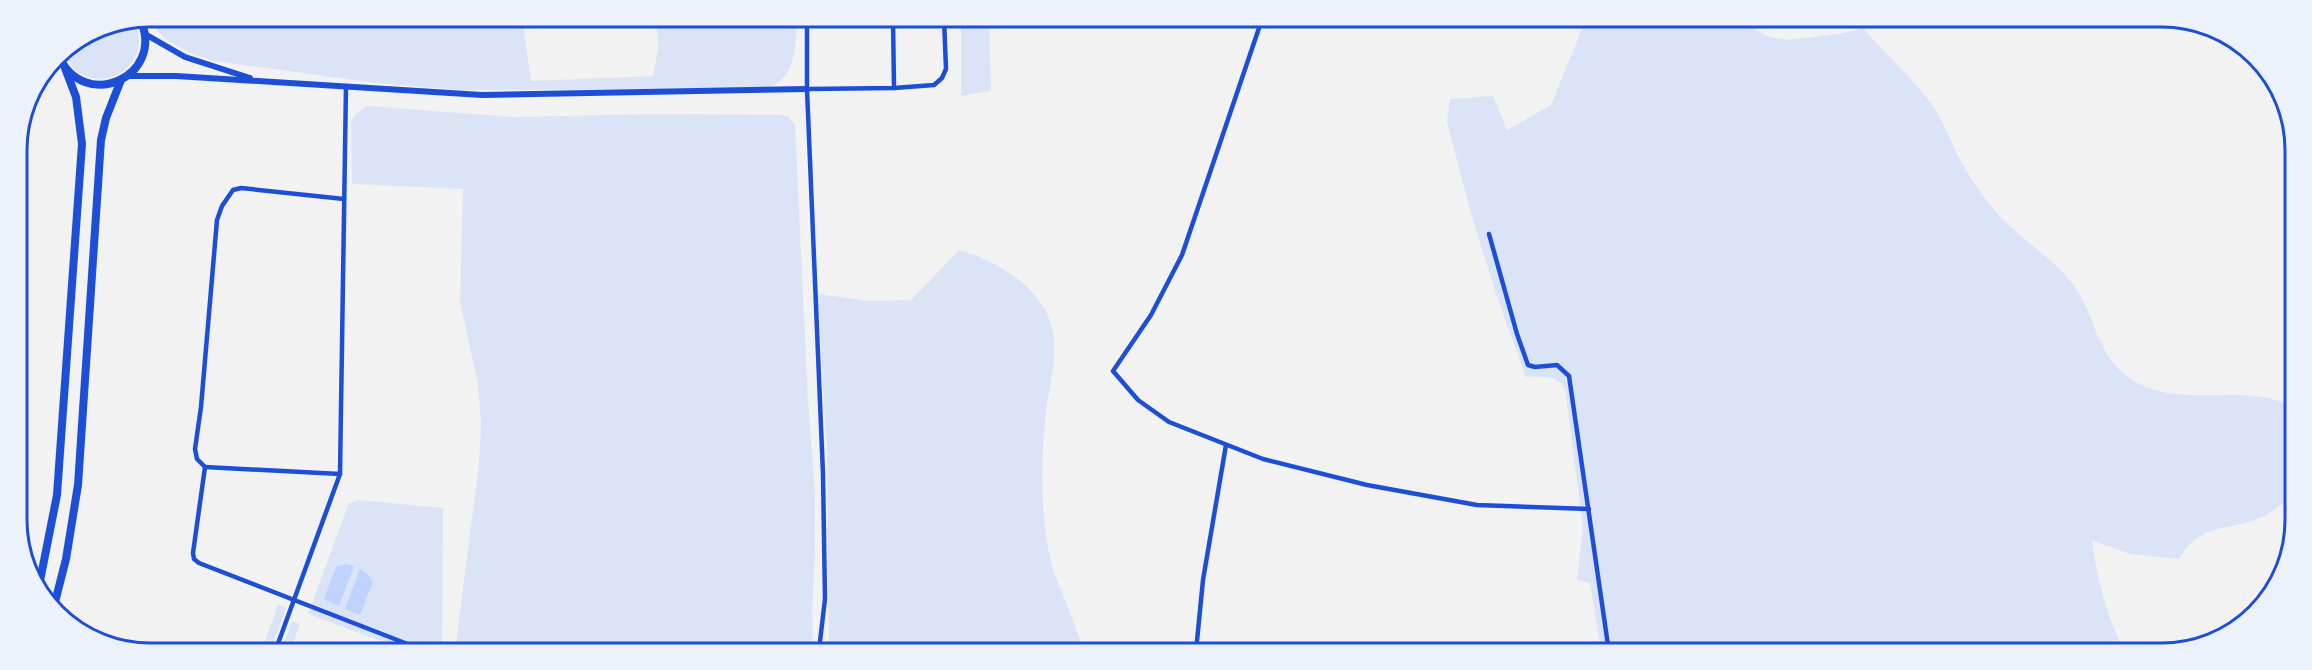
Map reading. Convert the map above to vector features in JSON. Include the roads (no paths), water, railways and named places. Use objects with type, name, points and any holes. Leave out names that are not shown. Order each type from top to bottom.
[{"type":"highway","points":[[56,598],[66,559],[78,485],[98,218],[101,140],[106,118],[125,78],[142,57],[145,34],[143,27]]},
{"type":"highway","points":[[63,63],[76,78],[91,84],[106,85],[125,78]]},
{"type":"highway","points":[[41,576],[57,495],[82,144],[76,98],[62,64]]},
{"type":"street","points":[[807,27],[807,89],[823,486],[825,599],[820,643]]},
{"type":"street","points":[[893,27],[894,88]]},
{"type":"street","points":[[125,78],[259,81],[482,95],[929,87],[942,78],[946,69],[944,27]]},
{"type":"street","points":[[1258,28],[1182,255],[1151,315],[1113,371],[1137,400],[1168,422],[1263,459],[1367,485],[1477,505],[1589,509]]},
{"type":"street","points":[[145,34],[185,57],[259,81]]},
{"type":"street","points":[[278,643],[340,474],[346,86]]},
{"type":"street","points":[[340,474],[205,467],[197,459],[195,449],[201,407],[217,220],[222,206],[233,190],[240,188],[344,199]]},
{"type":"street","points":[[1490,234],[1517,334],[1528,365],[1535,367],[1557,365],[1569,376],[1608,643]]},
{"type":"street","points":[[1197,643],[1203,580],[1226,445]]},
{"type":"street","points":[[205,467],[193,553],[195,559],[406,643]]},
{"type":"water","points":[[345,564],[354,566],[339,606],[324,599],[336,567]]},
{"type":"water","points":[[360,569],[368,574],[373,582],[360,615],[345,609]]}]
